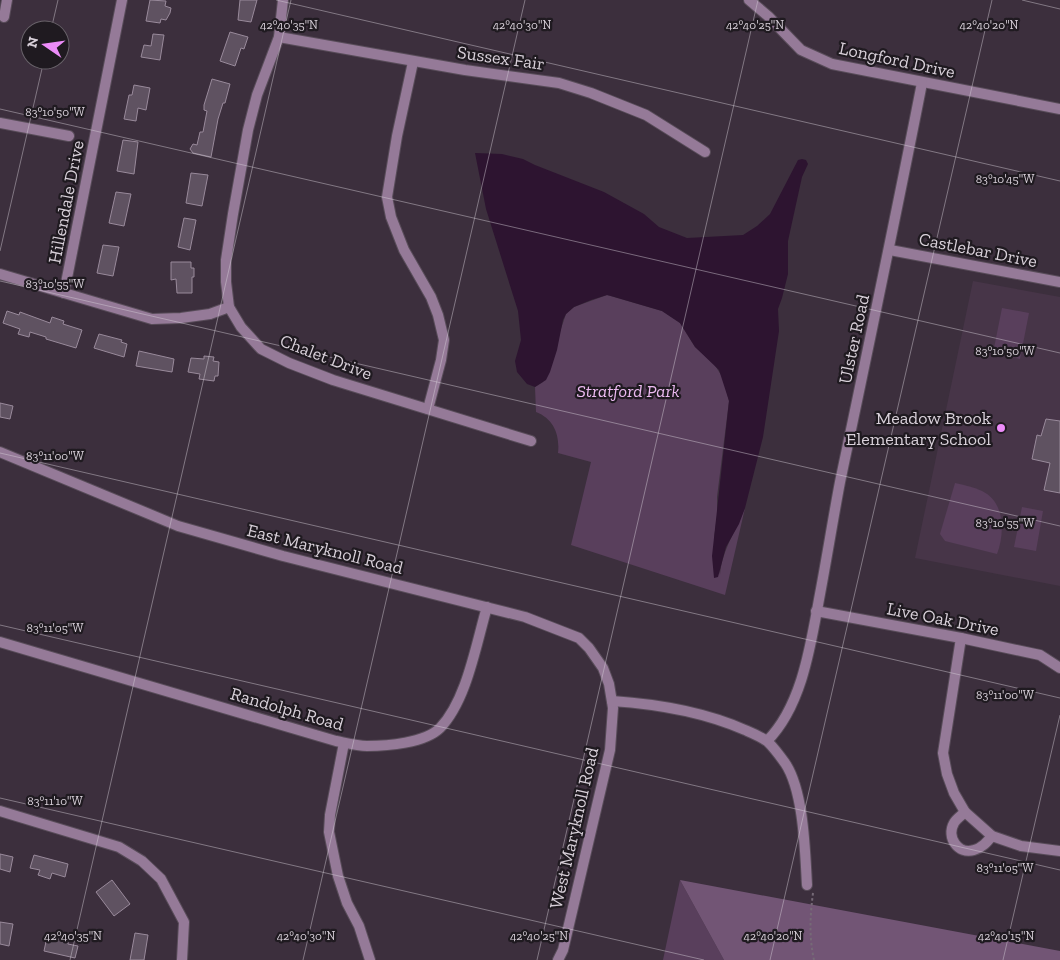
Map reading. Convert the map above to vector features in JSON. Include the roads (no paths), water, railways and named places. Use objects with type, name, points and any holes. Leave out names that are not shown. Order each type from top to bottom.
[{"type":"street","points":[[4,17],[7,0]]},
{"type":"street","name":"Hillendale Drive","points":[[64,293],[122,0]]},
{"type":"street","name":"Chalet Drive","points":[[283,0],[279,37],[257,95],[243,156],[226,260],[229,307],[241,327],[261,349],[289,364],[333,380],[531,441]]},
{"type":"street","name":"Longford Drive","points":[[749,0],[768,16],[801,50],[832,64],[922,83],[1060,108]]},
{"type":"street","name":"Sussex Fair","points":[[279,37],[413,62],[559,83],[646,114],[705,152]]},
{"type":"street","points":[[413,62],[397,136],[387,197],[390,217],[404,250],[431,297],[444,340],[441,360],[428,409]]},
{"type":"street","name":"Ulster Road","points":[[767,741],[776,732],[793,700],[807,654],[840,484],[890,250],[922,83]]},
{"type":"street","points":[[0,123],[69,136]]},
{"type":"street","name":"Castlebar Drive","points":[[890,250],[1060,282]]},
{"type":"street","points":[[0,274],[152,319],[210,314],[229,307]]},
{"type":"street","name":"East Maryknoll Road","points":[[0,452],[141,512],[202,534],[525,617],[579,638],[589,648],[603,668],[609,684],[612,701]]},
{"type":"street","name":"Randolph Road","points":[[0,642],[344,743],[365,746],[397,744],[427,736],[439,728],[457,704],[487,607]]},
{"type":"street","name":"Live Oak Drive","points":[[816,611],[1040,655],[1060,668]]},
{"type":"street","points":[[961,638],[943,753],[947,774],[954,793],[966,812],[992,836],[1021,846],[1060,851]]},
{"type":"street","points":[[612,701],[652,704],[695,713],[725,721],[767,741],[786,764],[796,789],[804,830],[807,885]]},
{"type":"street","name":"West Maryknoll Road","points":[[558,960],[563,950],[610,750],[612,701]]},
{"type":"street","points":[[344,743],[330,815],[330,832],[341,885],[347,903],[359,926],[370,960]]},
{"type":"street","points":[[0,811],[119,847],[142,862],[161,879],[184,922],[182,960]]},
{"type":"street","points":[[966,812],[954,822],[952,830],[955,844],[961,850],[973,851],[984,845],[992,836]]},
{"type":"place","name":"Meadow Brook Elementary School","points":[[1001,428]]},
{"type":"park label","name":"Stratford Park","points":[[628,391]]}]
